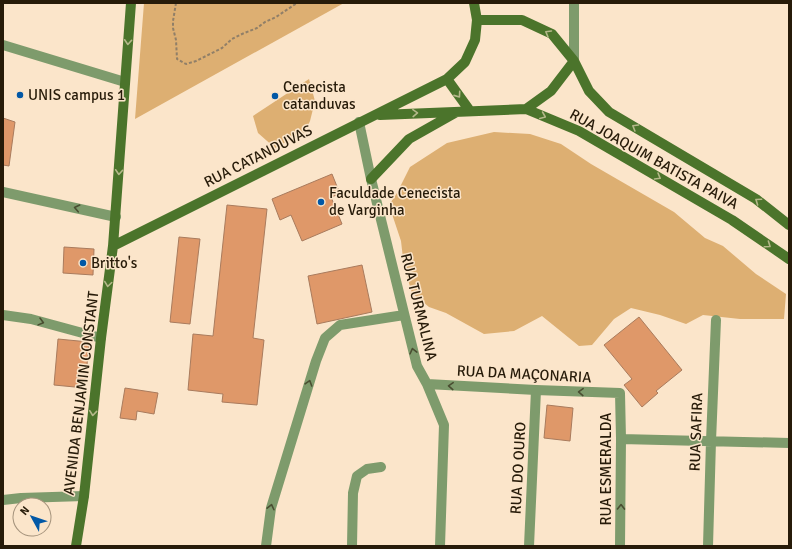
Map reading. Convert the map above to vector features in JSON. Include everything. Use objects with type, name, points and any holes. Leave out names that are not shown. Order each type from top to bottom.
[{"type":"main road","name":"AVENIDA BENJAMIN CONSTANT","points":[[76,546],[84,496],[101,338],[113,246],[131,3]]},
{"type":"main road","name":"RUA CATANDUVAS","points":[[113,246],[447,79],[465,62],[476,40],[477,20],[474,3]]},
{"type":"main road","name":"RUA JOAQUIM BATISTA PAIVA","points":[[477,20],[522,20],[552,34],[574,61],[589,91],[609,112],[756,199],[789,225]]},
{"type":"main road","points":[[526,109],[551,91],[574,61]]},
{"type":"main road","points":[[447,79],[470,112]]},
{"type":"main road","name":"RUA JOAQUIM BATISTA PAIVA","points":[[376,115],[526,109],[579,131],[732,220],[789,259]]},
{"type":"main road","points":[[371,179],[409,139],[456,112]]},
{"type":"street","points":[[574,3],[574,61]]},
{"type":"street","points":[[3,45],[125,82]]},
{"type":"street","name":"RUA TURMALINA","points":[[359,122],[371,179],[417,366],[427,384],[444,425],[440,546]]},
{"type":"street","points":[[3,192],[116,216]]},
{"type":"street","points":[[3,315],[31,319],[101,338]]},
{"type":"street","points":[[266,546],[271,508],[316,361],[325,338],[340,325],[404,315]]},
{"type":"street","name":"RUA SAFIRA","points":[[708,546],[716,320]]},
{"type":"street","name":"RUA DA MAÇONARIA","points":[[427,384],[620,393]]},
{"type":"street","name":"RUA DO OURO","points":[[529,546],[536,390]]},
{"type":"street","name":"RUA ESMERALDA","points":[[620,393],[620,546]]},
{"type":"street","points":[[621,439],[789,443]]},
{"type":"street","points":[[352,546],[353,493],[357,476],[367,469],[381,467]]},
{"type":"street","points":[[3,500],[84,496]]},
{"type":"path","points":[[176,3],[173,28],[176,40],[177,59],[186,64],[196,62],[222,48],[232,39],[257,28],[264,22],[276,17],[297,3]]},
{"type":"shaded area","points":[[144,3],[344,3],[135,119]]},
{"type":"shaded area","points":[[309,79],[315,101],[310,121],[305,132],[275,148],[258,133],[253,116]]},
{"type":"shaded area","points":[[494,132],[530,134],[561,144],[591,164],[674,212],[705,238],[723,246],[756,274],[786,294],[784,319],[740,319],[703,315],[686,324],[660,315],[631,308],[614,319],[592,345],[579,346],[542,316],[514,331],[484,334],[446,313],[429,307],[412,293],[404,267],[401,241],[389,205],[410,167],[447,143]]},
{"type":"building","points":[[3,118],[15,122],[9,166],[3,165]]},
{"type":"building","name":"Faculdade Cenecista de Varginha","points":[[332,174],[340,194],[331,197],[342,224],[302,241],[291,215],[280,220],[272,199]]},
{"type":"building","points":[[227,205],[267,209],[253,338],[264,340],[257,405],[222,402],[223,394],[188,390],[193,334],[213,336]]},
{"type":"building","points":[[179,237],[200,239],[190,324],[170,322]]},
{"type":"building","points":[[64,247],[94,249],[93,275],[63,273]]},
{"type":"building","points":[[362,265],[372,312],[317,324],[308,276]]},
{"type":"building","points":[[639,317],[682,370],[656,391],[658,393],[642,407],[624,385],[632,379],[604,345]]},
{"type":"building","points":[[58,339],[89,342],[85,388],[54,385]]},
{"type":"building","points":[[125,388],[158,393],[154,414],[137,411],[136,420],[120,418]]},
{"type":"building","points":[[547,405],[573,408],[570,441],[544,438]]},
{"type":"place","name":"UNIS campus 1","points":[[20,95]]},
{"type":"place","name":"Cenecista catanduvas","points":[[275,96]]},
{"type":"place","name":"Faculdade Cenecista de Varginha","points":[[321,202]]},
{"type":"place","name":"Britto's","points":[[83,263]]}]
